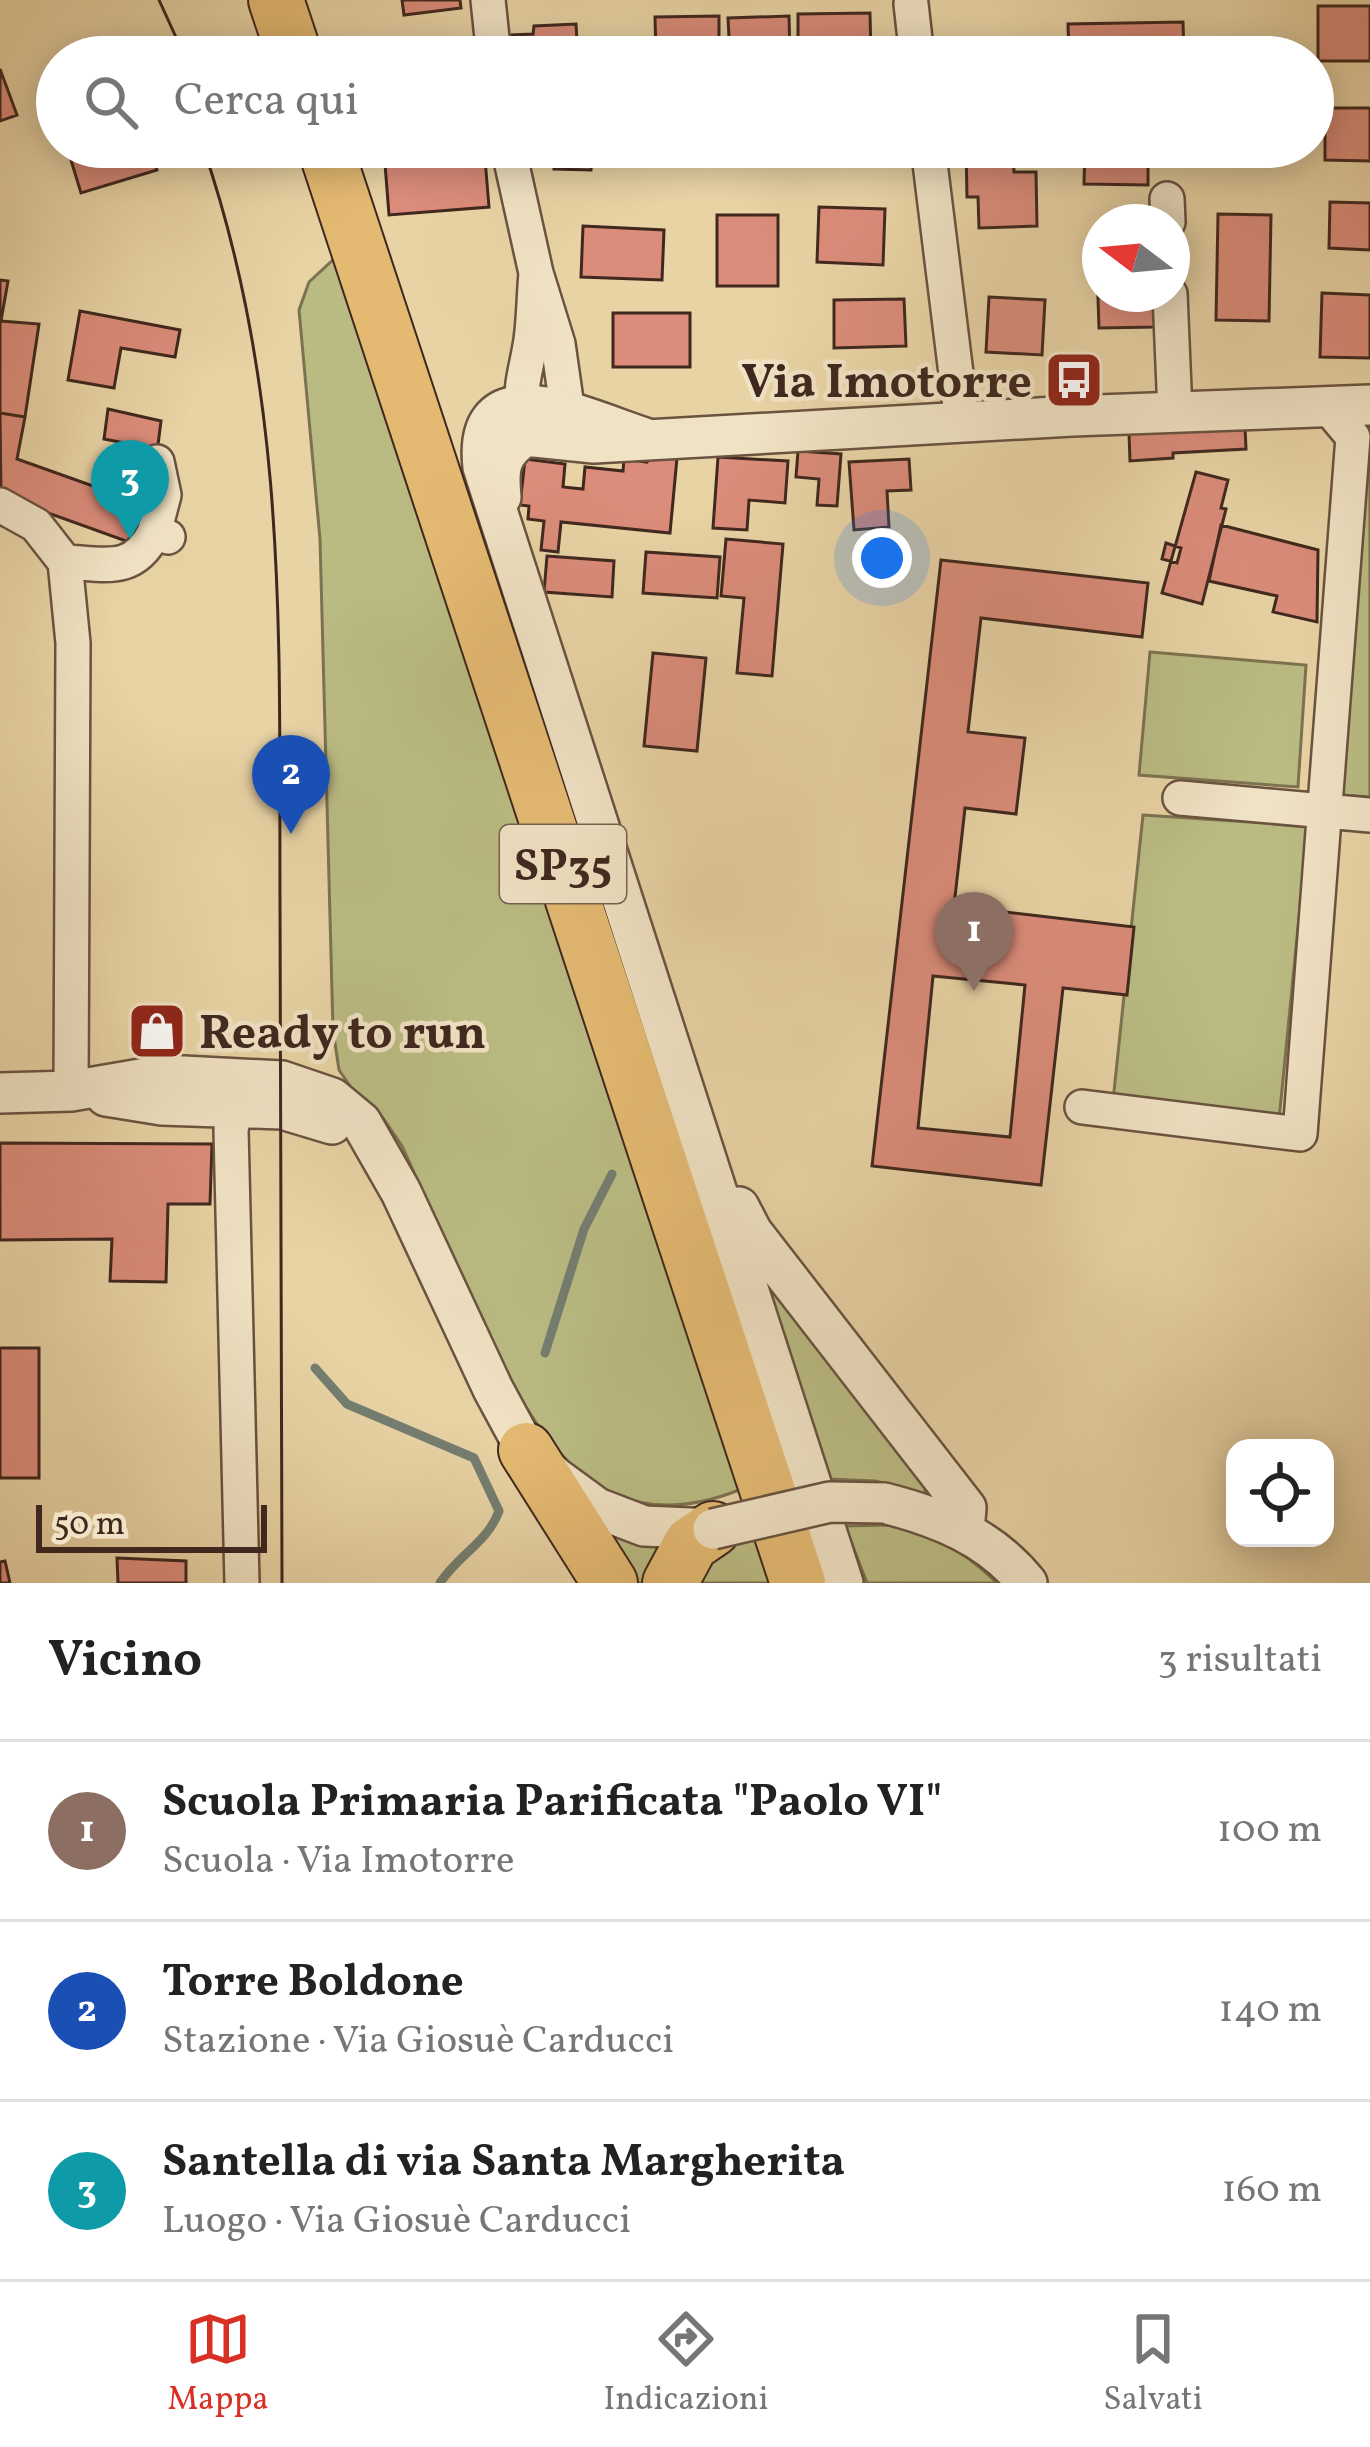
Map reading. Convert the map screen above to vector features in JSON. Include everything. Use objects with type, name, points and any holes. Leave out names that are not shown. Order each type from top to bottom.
[{"type":"highway","points":[[276,0],[288,36]]},
{"type":"highway","name":"SP35","points":[[332,168],[815,1563]]},
{"type":"highway","points":[[526,1450],[610,1583]]},
{"type":"highway","points":[[670,1583],[692,1544],[713,1529]]},
{"type":"street","points":[[488,0],[492,36]]},
{"type":"street","points":[[911,4],[915,36]]},
{"type":"street","points":[[513,168],[558,344],[562,426]]},
{"type":"street","points":[[931,168],[962,422]]},
{"type":"street","points":[[523,406],[520,390],[531,339],[536,273]]},
{"type":"street","points":[[1171,312],[1175,412]]},
{"type":"street","points":[[846,1583],[815,1563],[696,1129],[483,467],[480,442],[488,418],[505,406],[523,406],[562,426],[645,437],[1370,405]]},
{"type":"street","points":[[1082,1107],[1300,1134],[1353,436],[1327,406]]},
{"type":"street","points":[[506,531],[498,472],[505,451],[525,436],[562,426]]},
{"type":"street","points":[[65,562],[128,563],[161,535],[164,495],[157,462]]},
{"type":"street","points":[[0,505],[36,525],[65,562],[73,643],[71,1091]]},
{"type":"street","points":[[1180,797],[1370,814]]},
{"type":"street","points":[[0,1094],[71,1091],[164,1075],[275,1080],[332,1098],[370,1137],[526,1450],[597,1508],[644,1526],[713,1529],[830,1502],[884,1503],[936,1517],[981,1541],[1027,1583]]},
{"type":"street","points":[[71,1091],[226,1114],[282,1109],[370,1137]]},
{"type":"street","points":[[226,1114],[242,1583]]},
{"type":"street","points":[[696,1129],[752,1232],[966,1508],[964,1532]]},
{"type":"green space","points":[[335,258],[739,1490],[686,1504],[641,1502],[603,1488],[569,1463],[516,1390],[402,1146],[339,1070],[333,1030],[320,539],[299,310],[309,282]]},
{"type":"green space","points":[[1370,420],[1370,797],[1342,795]]},
{"type":"green space","points":[[1150,652],[1306,665],[1298,787],[1139,775]]},
{"type":"green space","points":[[1143,815],[1308,826],[1279,1120],[1113,1101]]},
{"type":"green space","points":[[761,1274],[922,1478],[926,1494],[875,1481],[829,1479]]},
{"type":"green space","points":[[584,1521],[668,1541],[647,1583],[625,1583]]},
{"type":"green space","points":[[888,1525],[947,1545],[997,1583],[867,1583],[845,1526]]},
{"type":"green space","points":[[757,1536],[773,1583],[681,1583],[700,1550]]},
{"type":"building","points":[[402,0],[460,0],[461,8],[404,15]]},
{"type":"building","points":[[1318,6],[1370,6],[1370,61],[1334,61],[1334,36],[1318,36]]},
{"type":"building","points":[[870,13],[871,36],[798,36],[798,14]]},
{"type":"building","points":[[719,16],[719,36],[655,36],[655,17]]},
{"type":"building","points":[[789,16],[789,36],[729,36],[728,18]]},
{"type":"building","points":[[1183,22],[1183,36],[1068,36],[1068,24]]},
{"type":"building","points":[[576,24],[577,36],[512,36],[533,34],[534,26]]},
{"type":"building","points":[[0,69],[17,115],[0,121]]},
{"type":"building","points":[[1334,108],[1370,108],[1370,161],[1334,160]]},
{"type":"building","points":[[73,168],[156,168],[157,170],[81,193]]},
{"type":"building","points":[[385,168],[486,168],[489,207],[389,215]]},
{"type":"building","points":[[966,168],[1036,172],[1037,226],[979,228],[978,197],[967,197]]},
{"type":"building","points":[[1084,168],[1148,168],[1148,185],[1084,184]]},
{"type":"building","points":[[1330,202],[1370,203],[1370,250],[1329,248]]},
{"type":"building","points":[[819,207],[885,209],[883,265],[817,262]]},
{"type":"building","points":[[1218,214],[1271,215],[1269,321],[1216,320]]},
{"type":"building","points":[[717,215],[778,215],[778,286],[717,286]]},
{"type":"building","points":[[583,226],[664,230],[662,280],[581,277]]},
{"type":"building","points":[[0,280],[8,281],[1,321],[39,324],[25,417],[0,413]]},
{"type":"building","points":[[1322,293],[1370,295],[1370,358],[1320,357]]},
{"type":"building","points":[[989,297],[1045,300],[1042,355],[986,352]]},
{"type":"building","points":[[904,299],[906,346],[834,348],[834,300]]},
{"type":"building","points":[[80,311],[180,330],[175,357],[121,348],[114,388],[68,380]]},
{"type":"building","points":[[1098,312],[1155,312],[1155,327],[1099,328]]},
{"type":"building","points":[[613,313],[690,313],[690,367],[613,367]]},
{"type":"building","points":[[108,409],[161,421],[158,445],[146,450],[149,481],[114,469],[130,466],[130,444],[104,439]]},
{"type":"building","points":[[0,413],[25,417],[17,459],[107,491],[114,469],[149,481],[137,545],[1,496]]},
{"type":"building","points":[[1245,427],[1246,449],[1130,461],[1129,433]]},
{"type":"building","points":[[798,451],[841,454],[837,506],[817,505],[819,479],[796,477]]},
{"type":"building","points":[[650,456],[677,458],[670,533],[561,522],[558,552],[541,550],[544,521],[528,519],[529,506],[520,505],[525,459],[565,464],[563,487],[583,489],[585,467],[623,471],[624,459],[647,462]]},
{"type":"building","points":[[718,457],[788,461],[785,503],[749,500],[747,530],[713,528]]},
{"type":"building","points":[[909,459],[911,490],[887,491],[889,527],[854,530],[849,462]]},
{"type":"building","points":[[1196,472],[1228,480],[1221,508],[1226,509],[1202,604],[1162,593]]},
{"type":"building","points":[[1221,525],[1318,550],[1317,622],[1273,612],[1277,596],[1209,581]]},
{"type":"building","points":[[726,539],[783,544],[772,676],[737,673],[744,598],[721,596]]},
{"type":"building","points":[[1166,543],[1181,548],[1177,563],[1162,559]]},
{"type":"building","points":[[646,552],[720,557],[717,598],[643,593]]},
{"type":"building","points":[[547,556],[614,561],[612,597],[544,592]]},
{"type":"building","points":[[941,560],[1148,583],[1142,637],[981,618],[968,732],[1025,738],[1016,814],[965,808],[954,906],[1134,927],[1127,995],[1063,988],[1041,1185],[872,1166]],"holes":[[[933,976],[1025,985],[1010,1137],[918,1128]]]},
{"type":"building","points":[[653,653],[706,658],[697,751],[644,746]]},
{"type":"building","points":[[0,1143],[212,1144],[210,1204],[168,1204],[166,1282],[110,1281],[112,1239],[0,1240]]},
{"type":"building","points":[[0,1348],[39,1348],[39,1478],[0,1478]]},
{"type":"building","points":[[117,1558],[186,1561],[186,1583],[118,1583]]},
{"type":"building","points":[[5,1561],[10,1583],[0,1583],[0,1562]]},
{"type":"waterway","points":[[545,1353],[584,1229],[612,1174]]},
{"type":"waterway","points":[[315,1368],[347,1404],[474,1458],[499,1511],[488,1532],[440,1583]]},
{"type":"tram line","points":[[159,0],[175,36]]},
{"type":"tram line","points":[[209,168],[251,334],[265,427],[278,615],[282,1583]]},
{"type":"place","name":"Via Imotorre","points":[[1074,380]]},
{"type":"place","name":"Santella di via Santa Margherita","points":[[130,539]]},
{"type":"place","name":"Torre Boldone","points":[[291,834]]},
{"type":"place","name":"Scuola Primaria Parificata \"Paolo VI\"","points":[[974,991]]},
{"type":"place","name":"Ready to run","points":[[157,1031]]}]
